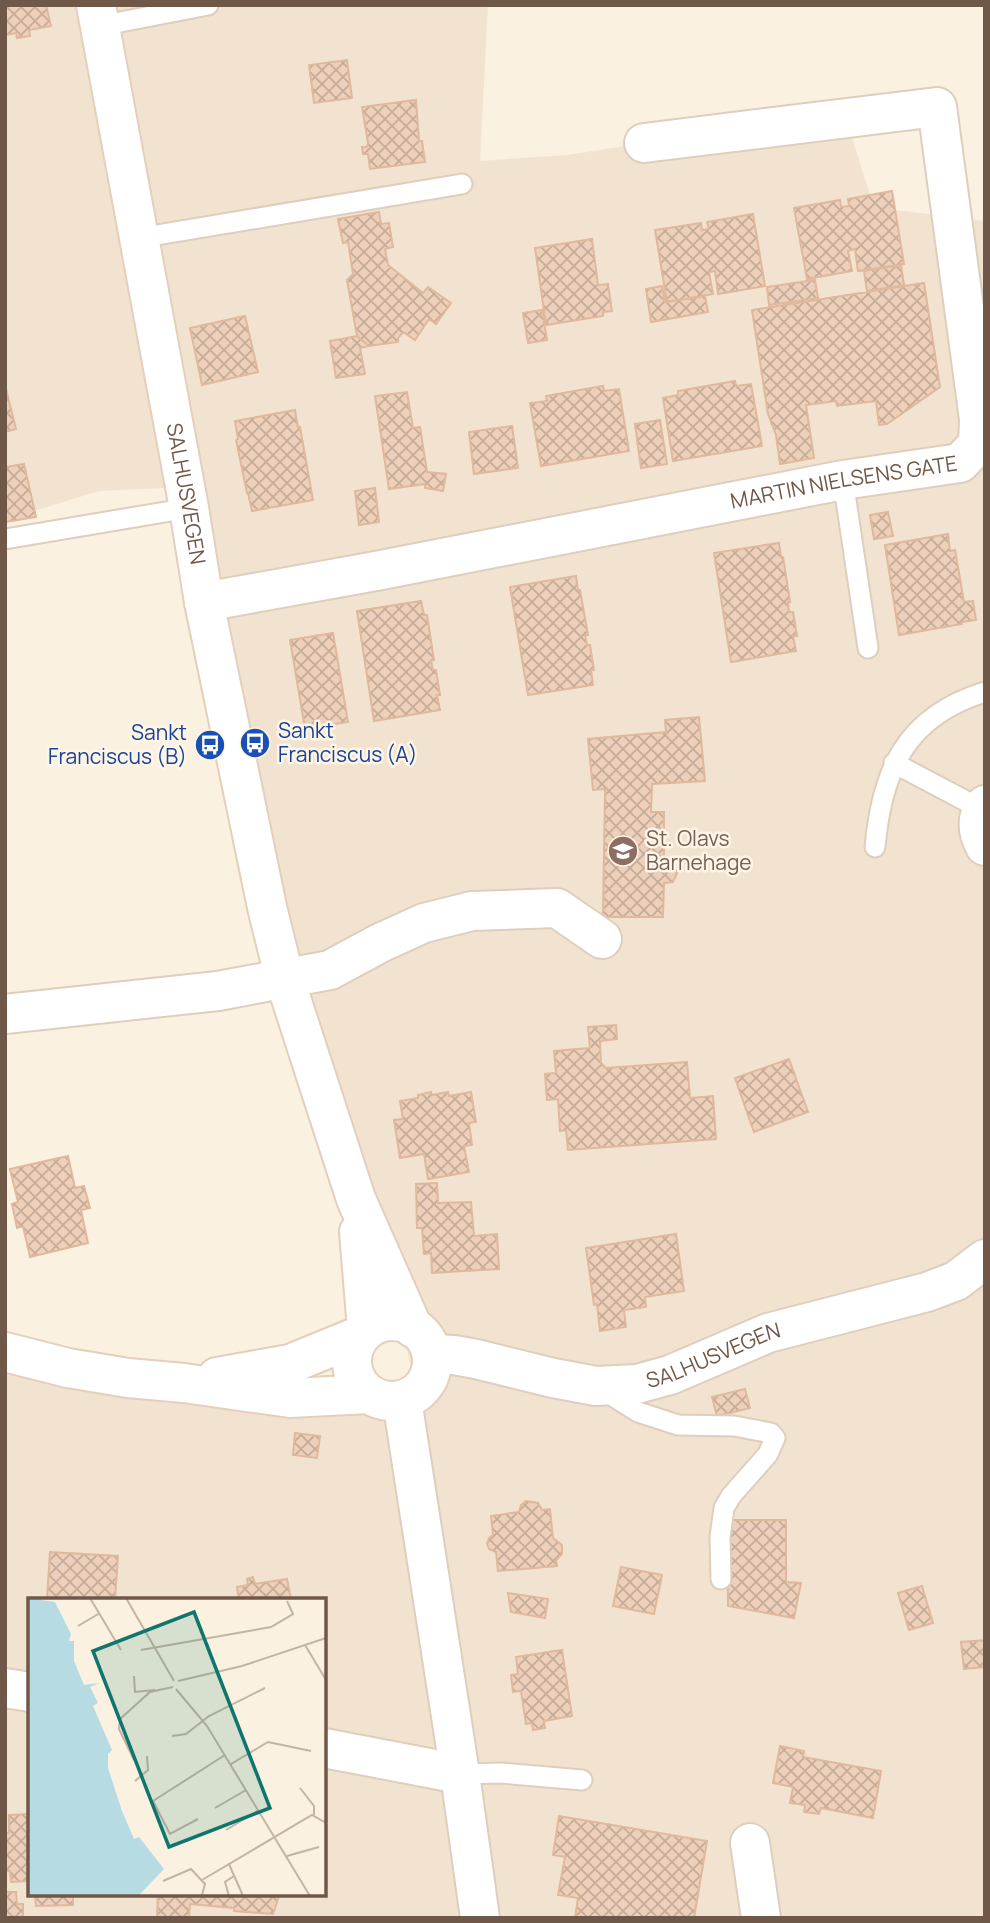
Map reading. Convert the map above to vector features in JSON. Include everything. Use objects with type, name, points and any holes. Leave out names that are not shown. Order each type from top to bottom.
[{"type":"street","name":"SALHUSVEGEN","points":[[98,15],[204,601],[264,895],[285,980],[356,1199],[423,1341],[453,1355],[553,1378],[596,1386],[638,1384],[670,1375],[768,1333],[927,1292],[956,1281],[985,1259]]},
{"type":"street","name":"MARTIN NIELSENS GATE","points":[[204,601],[376,571],[843,480],[960,463],[978,444],[979,419],[937,107],[644,143]]},
{"type":"street","points":[[5,1014],[218,991],[285,980],[330,970],[424,923],[472,911],[557,908],[601,939]]},
{"type":"street","name":"SALHUSVEGEN","points":[[356,1199],[364,1332]]},
{"type":"street","points":[[5,1352],[68,1368],[128,1378],[290,1398],[414,1394],[429,1376],[423,1341],[401,1322],[390,1321],[290,1364],[184,1383]]},
{"type":"street","points":[[364,1332],[354,1348],[353,1371],[362,1387],[386,1397]]},
{"type":"street","points":[[386,1397],[460,1774],[480,1918]]},
{"type":"street","points":[[5,1688],[28,1692]]},
{"type":"street","points":[[326,1748],[460,1774]]},
{"type":"street","points":[[750,1843],[761,1918]]},
{"type":"lane","points":[[98,15],[208,5]]},
{"type":"lane","points":[[139,238],[462,184]]},
{"type":"lane","points":[[843,480],[868,648]]},
{"type":"lane","points":[[5,539],[189,508]]},
{"type":"lane","points":[[875,847],[878,813],[894,763],[915,732],[941,710],[969,696],[985,692]]},
{"type":"lane","points":[[894,763],[984,820]]},
{"type":"lane","points":[[596,1386],[638,1412],[678,1425],[734,1426],[771,1433],[775,1438],[768,1454],[731,1496],[724,1508],[720,1537],[721,1579]]},
{"type":"lane","points":[[460,1774],[501,1773],[582,1780]]},
{"type":"shaded area","points":[[5,5],[488,5],[480,161],[567,155],[844,112],[872,201],[871,207],[985,221],[985,1918],[5,1918],[5,1347],[261,1394],[414,1380],[397,1306],[364,1199],[173,492],[163,488],[99,491],[5,520]]},
{"type":"building","points":[[5,5],[46,5],[51,26],[29,30],[30,36],[17,38],[16,33],[6,35]]},
{"type":"building","points":[[347,60],[352,98],[314,103],[309,65]]},
{"type":"building","points":[[416,100],[419,141],[422,141],[425,162],[370,169],[368,154],[363,154],[362,147],[367,147],[368,143],[362,107]]},
{"type":"building","points":[[892,191],[904,264],[858,271],[855,249],[848,251],[852,271],[807,279],[794,208],[840,200],[841,207],[849,206],[848,199]]},
{"type":"building","points":[[379,212],[381,224],[389,223],[393,247],[385,249],[388,265],[423,293],[428,287],[451,303],[436,324],[429,319],[415,340],[403,332],[398,342],[369,346],[357,336],[347,280],[353,274],[348,242],[343,243],[338,219]]},
{"type":"building","points":[[753,214],[765,286],[718,294],[715,271],[709,272],[713,294],[667,302],[655,230],[701,223],[702,230],[709,229],[707,222]]},
{"type":"building","points":[[592,239],[598,285],[608,284],[612,311],[603,312],[603,316],[546,325],[535,248]]},
{"type":"building","points":[[901,265],[904,285],[867,291],[864,271]]},
{"type":"building","points":[[815,280],[818,298],[769,305],[767,287]]},
{"type":"building","points":[[924,283],[940,387],[887,424],[879,425],[876,401],[837,406],[836,401],[806,405],[814,458],[780,464],[776,435],[768,414],[752,310]]},
{"type":"building","points":[[662,286],[665,302],[705,296],[708,312],[651,322],[646,289]]},
{"type":"building","points":[[542,310],[547,340],[528,343],[523,313]]},
{"type":"building","points":[[245,316],[258,372],[202,385],[190,328]]},
{"type":"building","points":[[357,336],[369,346],[360,348],[365,374],[336,378],[330,341]]},
{"type":"building","points":[[735,381],[736,386],[751,384],[762,446],[673,461],[663,398],[678,395],[678,391]]},
{"type":"building","points":[[5,385],[16,429],[5,432]]},
{"type":"building","points":[[603,386],[604,391],[619,389],[629,451],[541,466],[530,403],[547,401],[546,396]]},
{"type":"building","points":[[407,392],[413,428],[420,427],[427,472],[446,474],[443,491],[425,488],[425,484],[389,489],[375,396]]},
{"type":"building","points":[[295,410],[313,500],[252,511],[236,440],[235,421]]},
{"type":"building","points":[[660,420],[667,464],[641,468],[635,424]]},
{"type":"building","points":[[512,426],[518,468],[474,474],[469,432]]},
{"type":"building","points":[[24,464],[36,517],[5,522],[5,467]]},
{"type":"building","points":[[375,488],[379,522],[359,525],[355,491]]},
{"type":"building","points":[[888,512],[893,536],[874,539],[870,515]]},
{"type":"building","points":[[948,534],[950,551],[955,550],[964,602],[973,601],[976,620],[899,635],[885,545]]},
{"type":"building","points":[[779,543],[790,602],[789,612],[793,612],[797,636],[793,636],[796,651],[731,662],[714,553]]},
{"type":"building","points":[[576,576],[588,635],[585,635],[587,645],[590,645],[594,670],[591,670],[593,685],[528,695],[510,587]]},
{"type":"building","points":[[421,601],[424,615],[427,615],[434,660],[431,661],[433,670],[436,670],[440,710],[374,721],[357,611]]},
{"type":"building","points":[[333,633],[348,722],[305,729],[290,640]]},
{"type":"building","points":[[699,717],[705,781],[652,784],[651,812],[664,812],[664,864],[673,865],[677,873],[673,882],[664,883],[663,917],[603,917],[605,789],[593,790],[588,739],[666,732],[665,720]]},
{"type":"building","points":[[616,1025],[617,1039],[600,1041],[601,1063],[606,1068],[687,1062],[690,1098],[713,1096],[716,1139],[568,1150],[566,1130],[560,1131],[558,1099],[547,1100],[545,1074],[556,1073],[554,1051],[590,1048],[588,1027]]},
{"type":"building","points":[[789,1059],[808,1112],[754,1132],[735,1078]]},
{"type":"building","points":[[431,1092],[432,1095],[448,1092],[449,1096],[471,1092],[476,1122],[469,1123],[472,1145],[464,1146],[469,1172],[428,1179],[424,1154],[400,1158],[394,1120],[403,1119],[400,1101],[418,1098],[418,1095]]},
{"type":"building","points":[[68,1156],[75,1188],[84,1186],[90,1208],[81,1210],[88,1243],[30,1257],[23,1226],[17,1228],[12,1204],[18,1202],[10,1169]]},
{"type":"building","points":[[437,1183],[438,1203],[471,1202],[474,1236],[497,1234],[499,1269],[432,1273],[431,1253],[424,1254],[422,1228],[417,1228],[416,1184]]},
{"type":"building","points":[[676,1234],[684,1291],[645,1297],[646,1307],[624,1310],[626,1327],[600,1331],[586,1248]]},
{"type":"building","points":[[745,1389],[750,1408],[717,1416],[712,1397]]},
{"type":"building","points":[[295,1433],[320,1436],[317,1458],[293,1455]]},
{"type":"building","points":[[526,1501],[538,1503],[542,1510],[550,1509],[553,1538],[562,1545],[562,1554],[556,1560],[557,1566],[498,1571],[496,1552],[489,1549],[487,1544],[493,1535],[491,1516],[519,1512]]},
{"type":"building","points":[[727,1520],[786,1520],[786,1582],[801,1583],[794,1618],[728,1606]]},
{"type":"building","points":[[50,1552],[118,1556],[115,1598],[47,1598]]},
{"type":"building","points":[[621,1567],[662,1575],[654,1614],[613,1606]]},
{"type":"building","points":[[253,1577],[255,1584],[287,1579],[291,1598],[239,1598],[237,1587],[248,1585],[247,1579]]},
{"type":"building","points":[[922,1586],[933,1623],[909,1630],[898,1593]]},
{"type":"building","points":[[508,1593],[548,1599],[545,1618],[511,1612]]},
{"type":"building","points":[[985,1640],[985,1667],[964,1669],[961,1642]]},
{"type":"building","points":[[562,1650],[572,1716],[544,1721],[545,1728],[533,1730],[532,1723],[526,1724],[521,1691],[513,1692],[511,1675],[518,1674],[516,1657]]},
{"type":"building","points":[[780,1746],[804,1751],[803,1757],[881,1771],[873,1818],[821,1808],[819,1814],[804,1812],[805,1805],[790,1803],[793,1787],[773,1783]]},
{"type":"building","points":[[28,1814],[28,1881],[11,1882],[10,1871],[5,1871],[5,1833],[9,1833],[9,1815]]},
{"type":"building","points":[[559,1816],[707,1841],[694,1918],[575,1918],[578,1898],[558,1895],[565,1857],[553,1855]]},
{"type":"building","points":[[5,1892],[16,1892],[17,1904],[23,1904],[23,1918],[5,1918]]},
{"type":"building","points":[[35,1895],[73,1895],[73,1905],[36,1906]]},
{"type":"building","points":[[158,1895],[279,1895],[273,1914],[190,1904],[189,1918],[157,1918]]},
{"type":"place","name":"Sankt Franciscus (A)","points":[[255,743]]},
{"type":"place","name":"Sankt Franciscus (B)","points":[[210,745]]},
{"type":"place","name":"St. Olavs Barnehage","points":[[623,851]]}]
